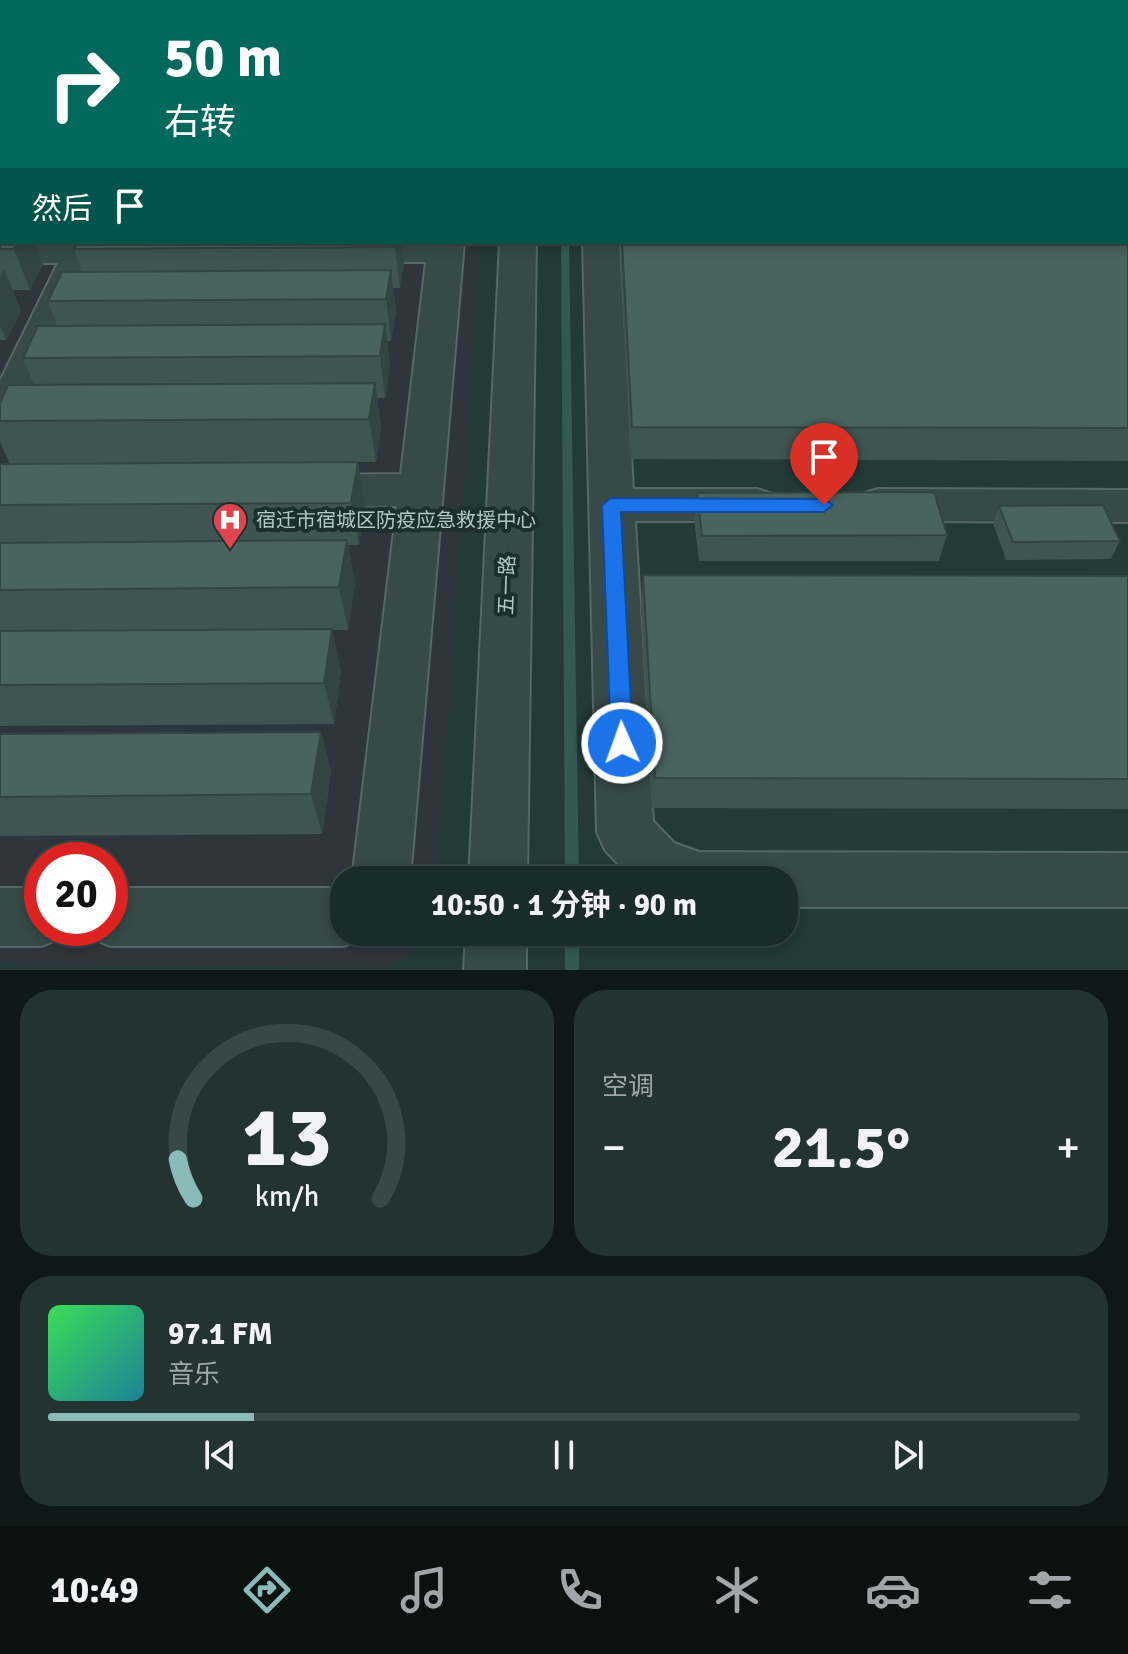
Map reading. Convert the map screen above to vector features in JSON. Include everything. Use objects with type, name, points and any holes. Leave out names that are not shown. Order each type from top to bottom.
[{"type":"street","name":"五一路","points":[[498,866],[518,244]]},
{"type":"street","points":[[601,244],[625,832],[655,863],[699,879],[1128,880]]},
{"type":"street","points":[[303,251],[446,246],[382,866]]},
{"type":"street","points":[[0,252],[83,247],[176,252]]},
{"type":"street","points":[[0,423],[83,247]]},
{"type":"street","points":[[264,491],[420,490]]},
{"type":"street","points":[[611,505],[1128,506]]},
{"type":"street","points":[[0,917],[24,917]]},
{"type":"street","points":[[128,917],[330,917]]},
{"type":"street","points":[[495,970],[496,946]]},
{"type":"shaded area","name":"宿迁市宿城区防疫应急救援中心","points":[[0,244],[481,244],[438,866],[330,866],[330,946],[417,946],[413,954],[386,968],[0,964]]},
{"type":"building","points":[[0,244],[17,244],[14,249],[0,249]]},
{"type":"building","points":[[77,244],[396,244],[395,247],[74,249]]},
{"type":"building","points":[[622,244],[1128,244],[1128,428],[632,427]]},
{"type":"building","points":[[391,270],[386,299],[48,301],[62,272]]},
{"type":"building","points":[[385,324],[380,356],[23,358],[38,326]]},
{"type":"building","points":[[375,383],[369,419],[0,421],[0,403],[8,385]]},
{"type":"building","points":[[358,462],[351,503],[0,505],[0,464]]},
{"type":"building","points":[[934,492],[947,535],[702,536],[697,493]]},
{"type":"building","points":[[1103,505],[1120,541],[1013,542],[999,506]]},
{"type":"building","points":[[347,540],[339,587],[0,590],[0,543]]},
{"type":"building","points":[[643,575],[1128,576],[1128,779],[655,778]]},
{"type":"building","points":[[332,629],[324,683],[0,685],[0,631]]},
{"type":"building","points":[[321,732],[311,794],[0,797],[0,734]]},
{"type":"waterway","points":[[565,244],[572,866]]},
{"type":"waterway","points":[[572,946],[572,970]]},
{"type":"place","name":"宿迁市宿城区防疫应急救援中心","points":[[230,551]]},
{"type":"route","points":[[622,743],[611,505],[824,505]]}]
